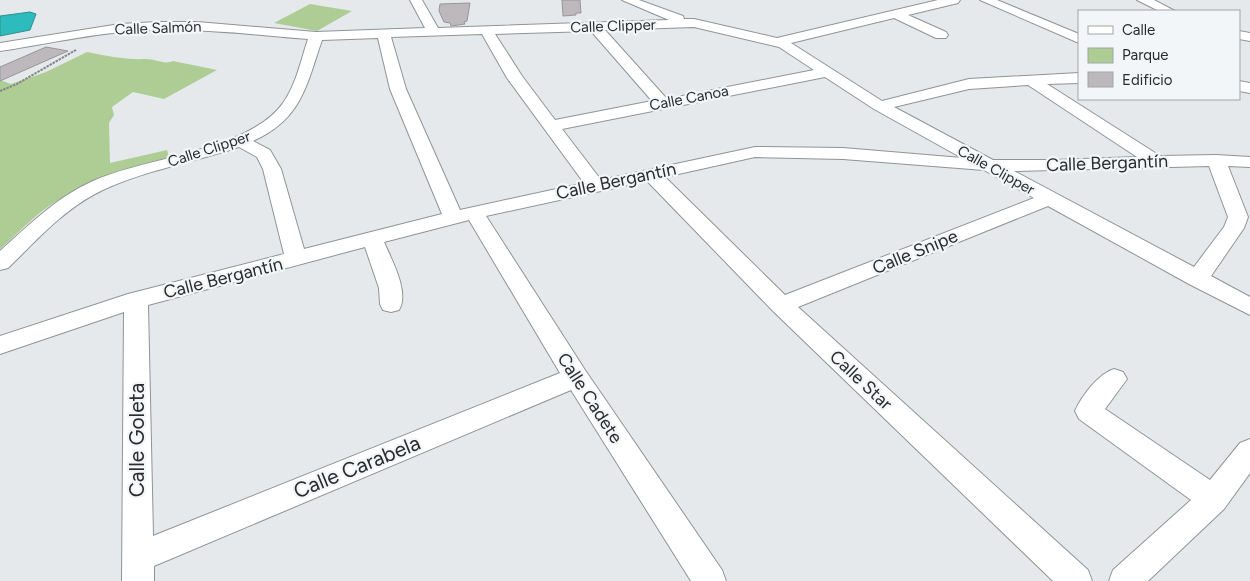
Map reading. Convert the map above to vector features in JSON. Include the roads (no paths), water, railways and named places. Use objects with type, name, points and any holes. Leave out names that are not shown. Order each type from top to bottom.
[{"type":"street","points":[[416,0],[434,33]]},
{"type":"street","points":[[628,0],[673,18],[694,23]]},
{"type":"street","points":[[776,42],[954,0]]},
{"type":"street","points":[[986,0],[1078,39]]},
{"type":"street","points":[[1143,0],[1167,10]]},
{"type":"street","points":[[896,14],[941,35]]},
{"type":"street","name":"Calle Clipper","points":[[0,263],[58,210],[73,199],[101,184],[242,141],[277,121],[291,105],[316,36],[694,23],[784,44],[880,106],[1250,307]]},
{"type":"street","name":"Calle Salmón","points":[[0,47],[120,28],[158,26],[197,26],[316,36]]},
{"type":"street","points":[[595,27],[662,103]]},
{"type":"street","points":[[488,31],[515,78],[596,186]]},
{"type":"street","name":"Calle Cadete","points":[[384,35],[398,89],[463,215],[576,377],[710,581]]},
{"type":"street","name":"Calle Canoa","points":[[552,126],[826,72]]},
{"type":"street","points":[[880,106],[969,84],[1078,78]]},
{"type":"street","points":[[1030,80],[1154,160]]},
{"type":"street","points":[[242,141],[264,154],[272,169],[296,259]]},
{"type":"street","name":"Calle Bergantín","points":[[0,345],[136,300],[463,215],[755,152],[800,150],[989,165],[1034,166],[1154,160],[1250,162]]},
{"type":"street","points":[[1197,279],[1234,228],[1238,217],[1216,160]]},
{"type":"street","name":"Calle Star","points":[[651,174],[781,305],[1076,581]]},
{"type":"street","name":"Calle Snipe","points":[[781,305],[1048,198]]},
{"type":"street","points":[[373,239],[390,288],[391,304]]},
{"type":"street","name":"Calle Goleta","points":[[136,300],[138,569]]},
{"type":"street","name":"Calle Carabela","points":[[138,569],[576,377]]},
{"type":"street","points":[[1114,379],[1088,411],[1213,499]]},
{"type":"street","points":[[1125,581],[1213,499],[1250,451]]},
{"type":"water","points":[[30,12],[36,14],[30,30],[0,36],[0,16]]}]
